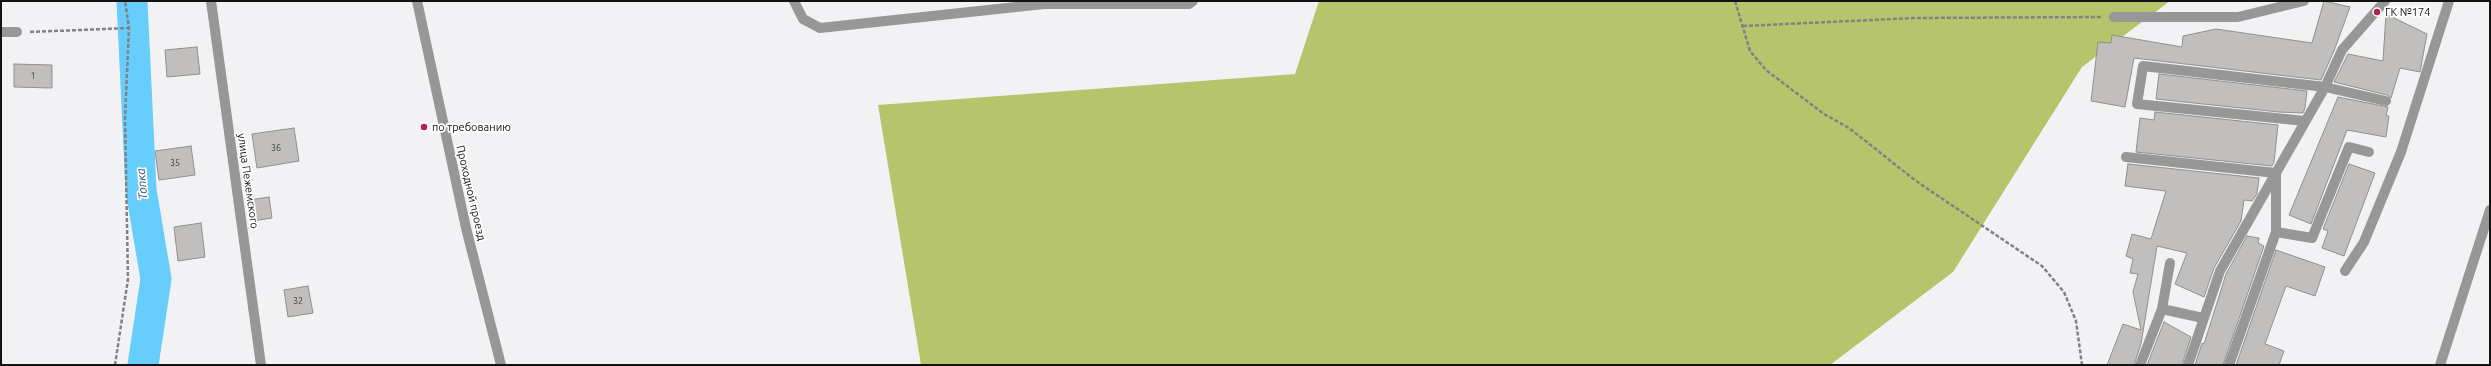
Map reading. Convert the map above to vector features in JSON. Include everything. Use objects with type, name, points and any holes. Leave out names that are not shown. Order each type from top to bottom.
[{"type":"street","name":"улица Пежемского","points":[[211,1],[261,365]]},
{"type":"street","name":"Проходной проезд","points":[[417,1],[466,228],[501,365]]},
{"type":"street","points":[[794,1],[803,19],[820,28],[1044,4],[1189,4],[1193,1]]},
{"type":"street","points":[[2114,17],[2238,17],[2304,1]]},
{"type":"street","points":[[2188,365],[2220,271],[2325,87],[2342,50],[2385,1]]},
{"type":"street","points":[[2345,271],[2364,242],[2401,152],[2449,1]]},
{"type":"street","points":[[1,32],[17,32]]},
{"type":"street","points":[[2306,121],[2137,104],[2143,66],[2325,87],[2386,101]]},
{"type":"street","points":[[2276,232],[2312,238],[2349,147],[2369,152]]},
{"type":"street","points":[[2126,157],[2276,173]]},
{"type":"street","points":[[2229,365],[2276,232],[2276,173]]},
{"type":"street","points":[[2440,365],[2490,210]]},
{"type":"street","points":[[2140,365],[2162,309],[2170,263]]},
{"type":"street","points":[[2162,309],[2203,318]]},
{"type":"path","points":[[115,365],[128,279],[125,120],[129,28],[126,1]]},
{"type":"path","points":[[1735,1],[1750,51],[1766,70],[1819,110],[1849,128],[1916,181],[2042,266],[2064,292],[2076,321],[2082,365]]},
{"type":"path","points":[[1743,26],[1915,18],[2114,17]]},
{"type":"path","points":[[17,32],[129,28]]},
{"type":"green space","points":[[1319,1],[2170,1],[2082,67],[1953,272],[1830,365],[921,365],[878,105],[1295,74]]},
{"type":"building","points":[[2324,1],[2350,7],[2334,51],[2321,80],[2134,58],[2125,107],[2091,101],[2098,42],[2111,43],[2112,35],[2182,47],[2183,36],[2216,29],[2312,43]]},
{"type":"building","points":[[2386,14],[2427,34],[2420,72],[2400,68],[2391,98],[2387,95],[2334,82],[2348,54],[2383,61]]},
{"type":"building","points":[[197,47],[200,74],[167,77],[165,50]]},
{"type":"building","points":[[14,64],[52,65],[52,88],[14,87]]},
{"type":"building","points":[[2159,74],[2307,91],[2305,108],[2303,113],[2279,112],[2156,99]]},
{"type":"building","points":[[2338,97],[2388,107],[2386,116],[2389,116],[2386,137],[2347,130],[2311,224],[2289,215]]},
{"type":"building","points":[[2155,112],[2278,125],[2274,162],[2272,166],[2136,152],[2140,118],[2154,120]]},
{"type":"building","points":[[294,128],[299,161],[257,168],[252,134]]},
{"type":"building","points":[[191,146],[195,175],[159,180],[155,151]]},
{"type":"building","points":[[2128,164],[2259,178],[2257,194],[2252,201],[2244,200],[2241,221],[2214,268],[2204,297],[2175,284],[2187,253],[2157,246],[2141,344],[2134,365],[2107,365],[2123,324],[2141,330],[2133,292],[2138,274],[2130,273],[2133,259],[2126,256],[2132,234],[2151,239],[2166,191],[2125,186]]},
{"type":"building","points":[[2349,164],[2375,173],[2344,256],[2322,248],[2328,231],[2323,229]]},
{"type":"building","points":[[269,197],[272,218],[253,221],[250,200]]},
{"type":"building","points":[[201,223],[205,257],[178,261],[174,227]]},
{"type":"building","points":[[2247,236],[2259,238],[2258,243],[2264,246],[2223,365],[2195,365],[2202,343],[2204,344],[2226,274]]},
{"type":"building","points":[[2276,250],[2325,267],[2315,296],[2286,286],[2265,344],[2284,351],[2279,365],[2236,365]]},
{"type":"building","points":[[308,286],[313,313],[288,317],[284,290]]},
{"type":"building","points":[[2164,322],[2191,337],[2182,365],[2147,365]]},
{"type":"waterway","name":"Топка","points":[[132,1],[141,190],[156,279],[143,365]]},
{"type":"place","name":"ГК №174","points":[[2377,12]]},
{"type":"place","name":"по требованию","points":[[424,127]]}]
